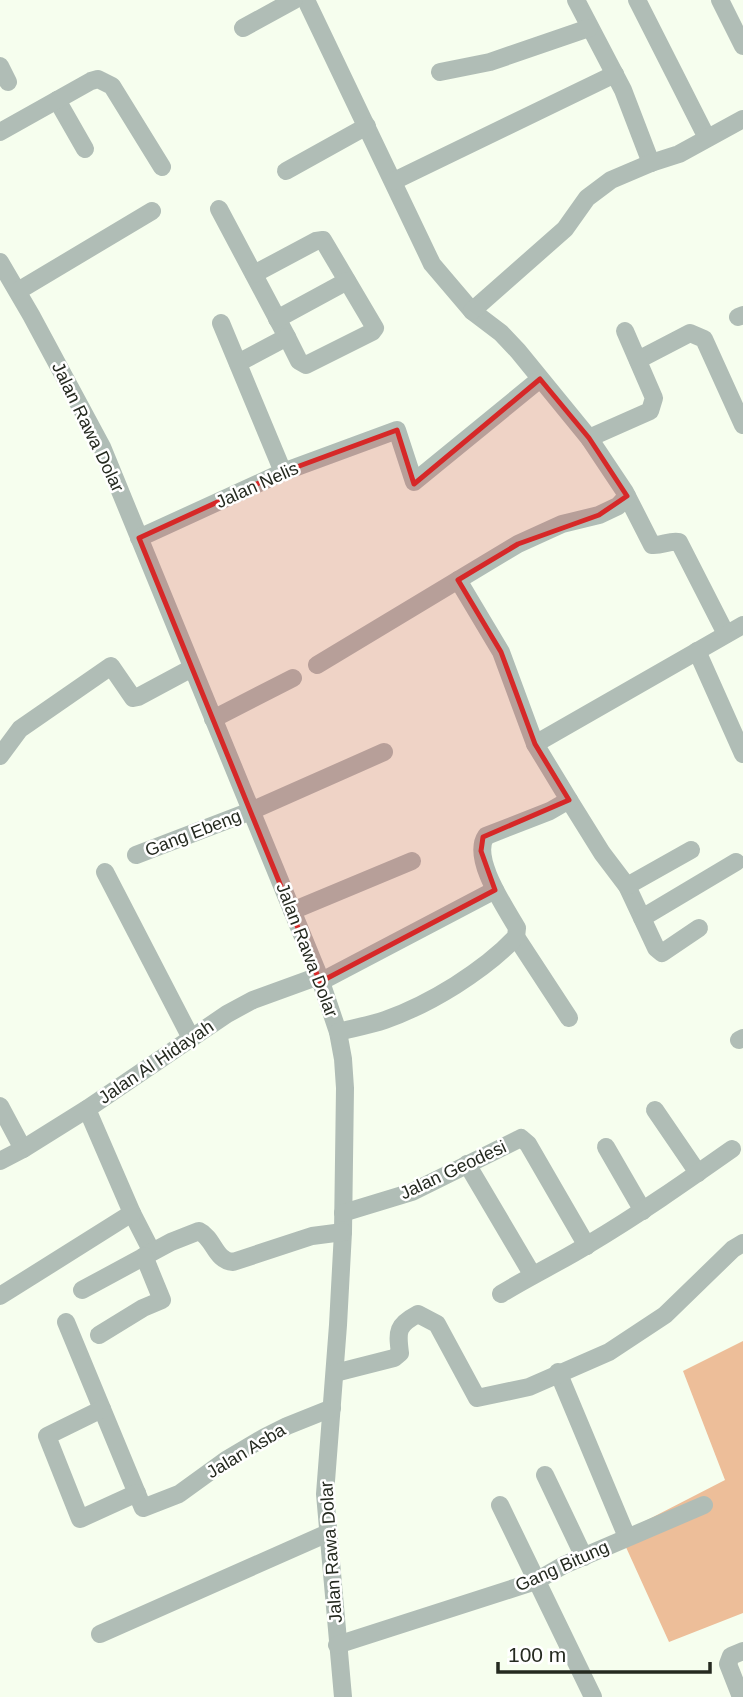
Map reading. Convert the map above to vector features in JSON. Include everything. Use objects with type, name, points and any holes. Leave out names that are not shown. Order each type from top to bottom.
[{"type":"street","points":[[243,28],[294,0]]},
{"type":"street","points":[[306,0],[432,264],[472,311],[501,333],[526,360],[589,438],[627,496],[652,545],[679,542],[726,634]]},
{"type":"street","points":[[576,0],[615,74],[651,163]]},
{"type":"street","points":[[637,0],[706,138]]},
{"type":"street","points":[[720,0],[743,46]]},
{"type":"street","points":[[440,72],[490,62],[589,28]]},
{"type":"street","points":[[394,181],[615,74]]},
{"type":"street","points":[[0,131],[98,79],[112,86],[162,167]]},
{"type":"street","points":[[57,100],[85,149]]},
{"type":"street","points":[[472,311],[565,229],[587,198],[611,180],[679,154],[743,119]]},
{"type":"street","points":[[286,172],[367,126]]},
{"type":"street","points":[[219,209],[299,361],[306,365],[372,332],[374,328],[323,240],[316,241],[254,274]]},
{"type":"street","points":[[18,291],[152,211]]},
{"type":"street","name":"Jalan Rawa Dolar","points":[[0,262],[102,447],[320,979],[338,1032],[344,1059],[345,1088],[343,1223],[325,1494],[343,1697]]},
{"type":"street","points":[[277,319],[347,281]]},
{"type":"street","points":[[221,323],[283,472]]},
{"type":"street","points":[[589,438],[647,413],[653,407],[653,398],[625,331]]},
{"type":"street","points":[[638,360],[690,333],[704,340],[743,425]]},
{"type":"street","points":[[238,363],[287,337]]},
{"type":"street","name":"Jalan Nelis","points":[[139,538],[283,472],[397,430],[414,482],[540,379]]},
{"type":"street","points":[[317,665],[518,544],[562,524],[599,515],[618,506],[627,496]]},
{"type":"street","points":[[458,580],[501,652],[534,744],[602,853],[627,886],[656,948],[662,953],[699,928]]},
{"type":"street","points":[[534,744],[743,625]]},
{"type":"street","points":[[697,652],[743,754]]},
{"type":"street","points":[[0,756],[20,729],[111,666],[132,698],[192,668]]},
{"type":"street","points":[[213,719],[293,678]]},
{"type":"street","name":"Gang Ebeng","points":[[136,855],[251,811],[384,752]]},
{"type":"street","points":[[338,1032],[386,1020],[433,998],[499,956],[516,937],[517,928],[495,890],[481,851],[486,836],[550,811],[569,800]]},
{"type":"street","points":[[627,886],[691,850]]},
{"type":"street","points":[[292,911],[412,861]]},
{"type":"street","points":[[642,918],[736,862]]},
{"type":"street","points":[[105,872],[191,1038]]},
{"type":"street","name":"Jalan Al Hidayah","points":[[0,1161],[87,1109],[191,1038],[253,1000],[320,979],[495,890]]},
{"type":"street","points":[[516,937],[569,1018]]},
{"type":"street","points":[[0,1106],[23,1149]]},
{"type":"street","points":[[87,1109],[132,1213],[162,1300],[143,1308],[99,1335]]},
{"type":"street","points":[[655,1110],[698,1173]]},
{"type":"street","name":"Jalan Geodesi","points":[[148,1254],[199,1231],[206,1234],[221,1258],[233,1262],[343,1223],[523,1138],[587,1246]]},
{"type":"street","points":[[606,1147],[643,1211]]},
{"type":"street","points":[[501,1294],[643,1211],[732,1149]]},
{"type":"street","points":[[467,1164],[532,1274]]},
{"type":"street","points":[[0,1296],[132,1213]]},
{"type":"street","points":[[335,1373],[394,1358],[400,1353],[397,1335],[399,1328],[418,1314],[437,1324],[477,1398],[529,1387],[558,1372],[609,1352],[665,1315],[733,1249],[743,1243]]},
{"type":"street","points":[[82,1290],[148,1254]]},
{"type":"street","points":[[66,1322],[137,1493],[80,1519],[47,1436],[102,1409]]},
{"type":"street","points":[[558,1372],[627,1537]]},
{"type":"street","name":"Jalan Asba","points":[[137,1493],[143,1508],[167,1500],[265,1437],[332,1408]]},
{"type":"street","points":[[545,1475],[584,1557]]},
{"type":"street","points":[[500,1505],[593,1697]]},
{"type":"street","name":"Gang Bitung","points":[[337,1645],[536,1581],[627,1537],[704,1505]]},
{"type":"street","points":[[100,1634],[328,1533]]},
{"type":"street","points":[[741,1697],[728,1664],[731,1656],[743,1651]]},
{"type":"highlighted area","points":[[540,379],[589,438],[627,496],[599,515],[518,544],[458,580],[501,652],[535,744],[569,800],[483,837],[481,851],[495,890],[320,982],[139,538],[283,472],[397,430],[414,484]]},
{"type":"shaded area","points":[[743,1341],[743,1613],[669,1642],[620,1534],[725,1480],[683,1371]]}]
